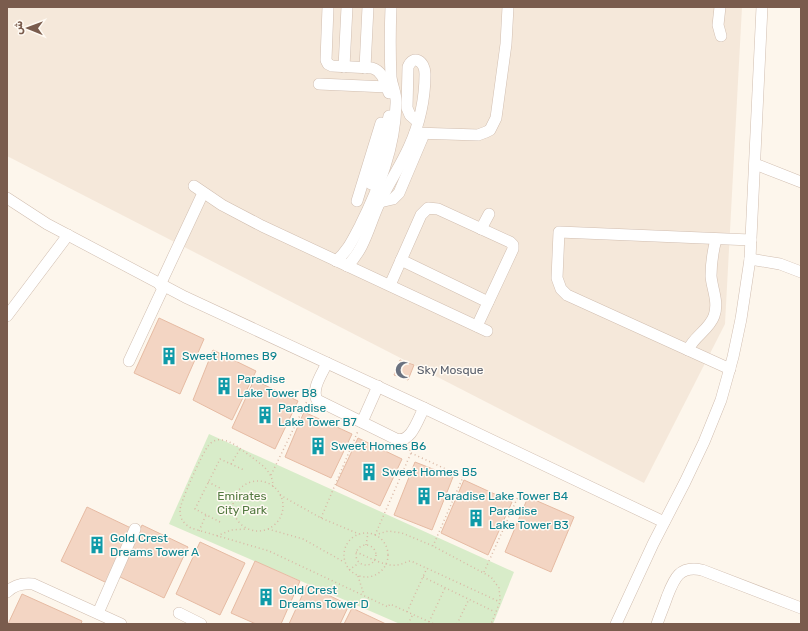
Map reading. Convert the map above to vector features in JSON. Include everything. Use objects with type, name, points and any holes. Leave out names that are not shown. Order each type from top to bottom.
[{"type":"street","points":[[328,7],[327,62],[332,66],[366,68],[379,71],[382,75],[390,97],[390,107],[376,179],[367,196],[373,207],[362,247],[348,266]]},
{"type":"street","points":[[344,67],[347,7]]},
{"type":"street","points":[[366,68],[368,7]]},
{"type":"street","points":[[357,201],[395,119],[396,100],[390,59],[391,7]]},
{"type":"street","points":[[419,134],[478,135],[486,132],[493,126],[497,113],[506,44],[508,7]]},
{"type":"street","points":[[720,7],[718,18],[721,36]]},
{"type":"street","points":[[616,624],[640,570],[694,465],[721,400],[730,369],[741,319],[750,259],[762,7]]},
{"type":"street","points":[[336,260],[349,247],[373,207],[389,201],[399,192],[419,134],[418,122],[423,102],[425,70],[422,62],[416,60],[410,62],[408,67],[407,108],[412,118],[418,122]]},
{"type":"street","points":[[319,84],[387,87]]},
{"type":"street","points":[[383,114],[383,144]]},
{"type":"street","points":[[755,164],[801,182]]},
{"type":"street","points":[[129,361],[162,286],[198,190],[262,226],[390,286],[482,328],[488,302],[513,249],[513,245],[510,242],[435,208],[428,208],[421,215],[390,286]]},
{"type":"street","points":[[7,198],[68,235],[162,286],[378,386],[664,522]]},
{"type":"street","points":[[482,229],[489,214]]},
{"type":"street","points":[[730,369],[571,297],[564,292],[560,286],[558,278],[559,232],[751,240]]},
{"type":"street","points":[[7,316],[68,235]]},
{"type":"street","points":[[688,350],[694,338],[708,326],[715,312],[716,302],[711,268],[716,239]]},
{"type":"street","points":[[750,259],[775,263],[801,272]]},
{"type":"street","points":[[402,260],[488,302]]},
{"type":"street","points":[[327,363],[315,390],[315,398],[319,402],[398,440],[406,439],[410,435],[424,408]]},
{"type":"street","points":[[362,422],[378,386]]},
{"type":"street","points":[[98,613],[136,529]]},
{"type":"street","points":[[657,624],[674,580],[680,574],[690,569],[702,570],[801,608]]},
{"type":"street","points":[[7,592],[16,586],[32,584],[121,624]]},
{"type":"street","points":[[179,613],[201,624]]},
{"type":"path","points":[[271,475],[311,393],[315,390]]},
{"type":"path","points":[[321,518],[362,422]]},
{"type":"path","points":[[273,487],[271,475],[266,468],[230,442],[222,439],[214,441],[206,449],[180,507],[180,516],[184,523],[191,528],[269,551],[388,607],[390,604],[434,624]]},
{"type":"path","points":[[374,534],[411,453],[406,439]]},
{"type":"path","points":[[231,464],[240,449]]},
{"type":"path","points":[[411,453],[463,477],[433,546]]},
{"type":"path","points":[[220,522],[195,509],[220,459],[244,470]]},
{"type":"path","points":[[208,482],[222,489]]},
{"type":"path","points":[[247,529],[242,526],[235,517],[232,506],[235,495],[242,486],[252,482],[263,482],[273,487],[280,495],[321,518],[360,534]]},
{"type":"path","points":[[484,572],[521,490]]},
{"type":"path","points":[[268,529],[277,522],[280,517],[282,506],[280,495]]},
{"type":"path","points":[[199,531],[206,515]]},
{"type":"path","points":[[217,536],[231,530],[247,529],[258,531],[268,529],[292,534],[303,538],[344,562],[349,570],[362,578],[372,577],[381,572],[387,564],[387,549],[383,540],[374,534]]},
{"type":"path","points":[[344,562],[344,552],[348,542],[355,536],[368,533],[374,534],[388,531],[398,531],[433,546],[491,577],[497,584],[500,593],[500,602],[491,624]]},
{"type":"path","points":[[366,545],[368,533]]},
{"type":"path","points":[[366,545],[370,546],[374,550],[375,559],[365,566],[359,563],[356,558],[356,552],[360,547],[366,545]]},
{"type":"path","points":[[356,552],[387,564],[397,565],[411,561],[500,602]]},
{"type":"path","points":[[349,570],[359,563]]},
{"type":"path","points":[[407,612],[427,568]]},
{"type":"path","points":[[358,576],[364,596]]},
{"type":"path","points":[[423,577],[495,612]]},
{"type":"path","points":[[429,622],[445,588]]},
{"type":"path","points":[[457,624],[469,599]]},
{"type":"path","points":[[408,624],[413,614]]},
{"type":"shaded area","points":[[7,7],[742,7],[725,324],[644,483],[7,156]]},
{"type":"green space","name":"Emirates City Park","points":[[209,434],[514,572],[493,624],[400,624],[169,524]]},
{"type":"building","name":"Sweet Homes B9","points":[[159,318],[204,339],[180,394],[134,373]]},
{"type":"building","name":"Paradise Lake Tower B8","points":[[213,350],[256,371],[232,420],[193,400]]},
{"type":"building","name":"Sky Mosque","points":[[400,360],[414,365],[408,380],[394,375]]},
{"type":"building","name":"Paradise Lake Tower B7","points":[[254,380],[298,401],[275,449],[232,428]]},
{"type":"building","name":"Sweet Homes B6","points":[[304,412],[352,434],[331,478],[285,457]]},
{"type":"building","name":"Sweet Homes B5","points":[[358,438],[402,459],[380,506],[336,485]]},
{"type":"building","name":"Paradise Lake Tower B4","points":[[415,462],[453,477],[432,530],[394,515]]},
{"type":"building","name":"Paradise Lake Tower B3","points":[[464,480],[512,502],[488,555],[441,533]]},
{"type":"building","points":[[528,497],[574,517],[551,572],[505,552]]},
{"type":"building","name":"Gold Crest Dreams Tower A","points":[[87,507],[133,529],[107,583],[61,561]]},
{"type":"building","points":[[142,525],[188,547],[164,598],[118,576]]},
{"type":"building","points":[[200,542],[245,563],[220,615],[176,594]]},
{"type":"building","name":"Gold Crest Dreams Tower D","points":[[255,561],[300,581],[281,624],[256,624],[231,613]]},
{"type":"building","points":[[307,585],[349,605],[340,624],[289,624]]},
{"type":"building","points":[[22,594],[82,621],[81,624],[8,624]]},
{"type":"building","points":[[352,608],[386,624],[344,624]]},
{"type":"place","name":"Sweet Homes B9","points":[[169,356]]},
{"type":"place","name":"Sky Mosque","points":[[404,370]]},
{"type":"place","name":"Paradise Lake Tower B8","points":[[224,386]]},
{"type":"place","name":"Paradise Lake Tower B7","points":[[265,415]]},
{"type":"place","name":"Sweet Homes B6","points":[[318,446]]},
{"type":"place","name":"Sweet Homes B5","points":[[369,472]]},
{"type":"place","name":"Paradise Lake Tower B4","points":[[424,496]]},
{"type":"place","name":"Paradise Lake Tower B3","points":[[476,518]]},
{"type":"place","name":"Gold Crest Dreams Tower A","points":[[97,545]]},
{"type":"place","name":"Gold Crest Dreams Tower D","points":[[266,597]]}]
